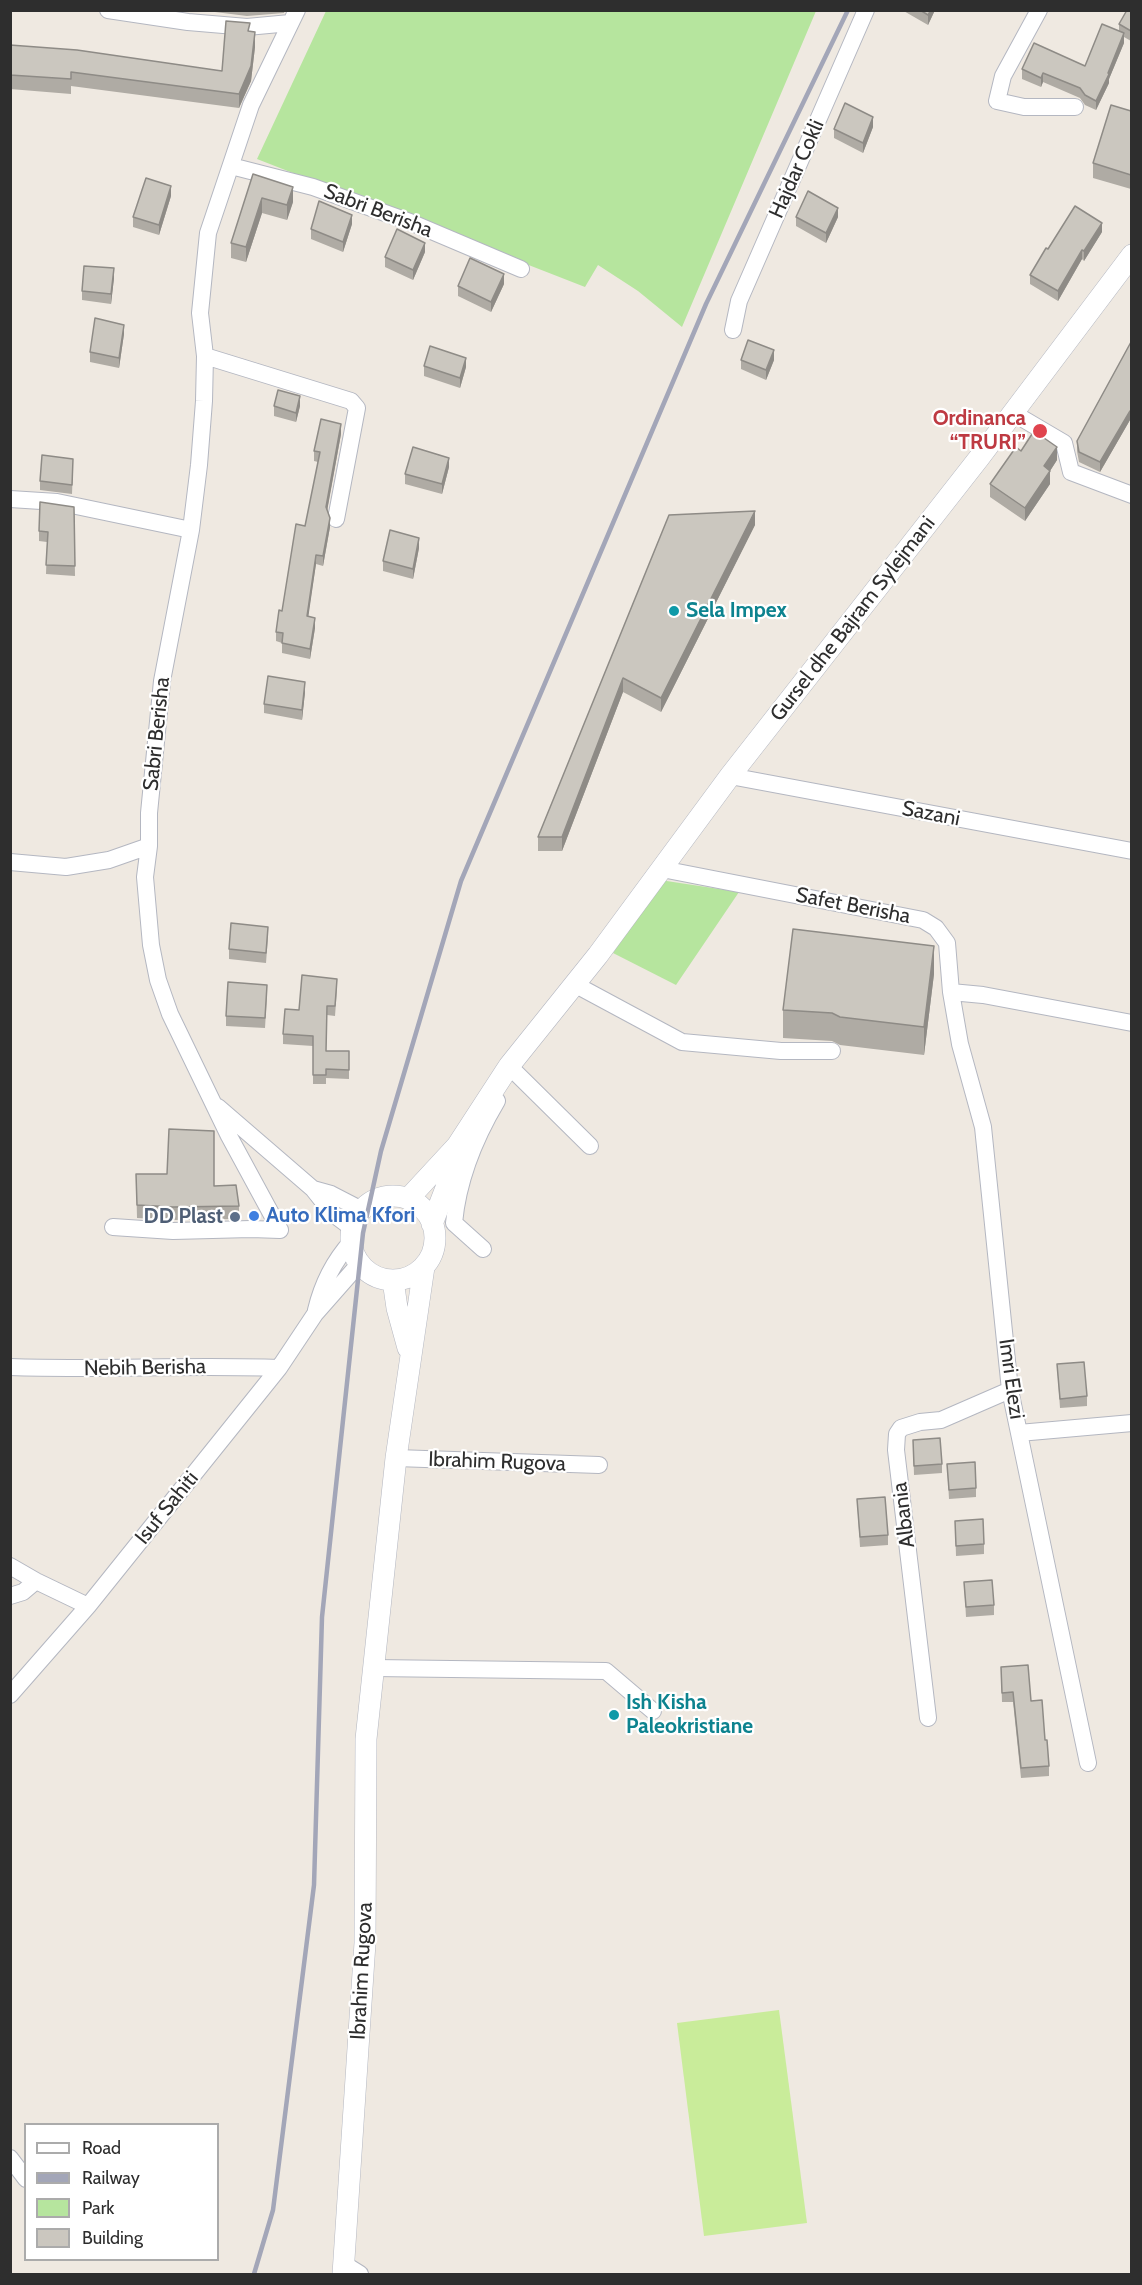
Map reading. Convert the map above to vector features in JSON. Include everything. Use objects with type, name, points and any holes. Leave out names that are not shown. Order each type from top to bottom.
[{"type":"street","name":"Sabri Berisha","points":[[108,10],[188,22],[247,27],[293,17]]},
{"type":"street","name":"Hajdar Cokli","points":[[733,330],[739,301],[866,10]]},
{"type":"street","points":[[1039,10],[1003,76],[997,101],[1024,107],[1075,107]]},
{"type":"street","name":"Sabri Berisha","points":[[113,1227],[173,1232],[251,1228],[280,1230],[212,1102],[170,1014],[158,980],[150,945],[145,877],[162,681],[191,530],[200,465],[205,356],[200,313],[208,233],[251,105],[293,17]]},
{"type":"street","name":"Sabri Berisha","points":[[231,166],[313,187],[410,222],[521,269]]},
{"type":"street","name":"Gursel dhe Bajram Sylejmani","points":[[408,1199],[457,1146],[730,776],[1013,413],[1131,255]]},
{"type":"street","points":[[205,356],[355,404],[357,408],[336,519]]},
{"type":"street","points":[[1013,413],[1064,443],[1071,472],[1131,495]]},
{"type":"street","points":[[10,499],[57,502],[191,530]]},
{"type":"street","name":"Sazani","points":[[730,776],[1131,851]]},
{"type":"street","points":[[10,862],[66,867],[109,860],[149,846]]},
{"type":"street","name":"Safet Berisha","points":[[662,869],[923,920],[936,928],[947,943],[951,992]]},
{"type":"street","points":[[576,985],[682,1042],[781,1051],[832,1051]]},
{"type":"street","points":[[951,992],[983,995],[1131,1023]]},
{"type":"street","name":"Imri Elezi","points":[[951,992],[960,1044],[983,1127],[1010,1390],[1088,1763]]},
{"type":"street","points":[[483,1249],[454,1223],[456,1204],[472,1149],[512,1069],[590,1146]]},
{"type":"street","name":"Sabri Berisha","points":[[212,1102],[313,1189],[331,1194],[355,1227]]},
{"type":"street","name":"Gursel dhe Bajram Sylejmani","points":[[432,1224],[451,1175],[457,1146]]},
{"type":"street","points":[[396,1197],[408,1199],[426,1214],[432,1224],[435,1235],[434,1246],[424,1267],[415,1274],[393,1280],[381,1279],[369,1273],[359,1264],[355,1227],[372,1202],[396,1197]]},
{"type":"street","name":"Isuf Sahiti","points":[[315,1314],[321,1290],[355,1227]]},
{"type":"street","name":"Isuf Sahiti","points":[[10,1695],[88,1606],[279,1368],[315,1314],[359,1264]]},
{"type":"street","name":"Ibrahim Rugova","points":[[349,2271],[366,1942],[366,1739],[396,1458],[424,1267]]},
{"type":"street","name":"Ibrahim Rugova","points":[[393,1280],[397,1308],[410,1354]]},
{"type":"street","name":"Nebih Berisha","points":[[10,1367],[279,1368]]},
{"type":"street","name":"Albania","points":[[928,1718],[896,1450],[897,1434],[901,1428],[920,1422],[941,1420],[1010,1390]]},
{"type":"street","points":[[1019,1433],[1131,1423]]},
{"type":"street","name":"Ibrahim Rugova","points":[[396,1458],[599,1465]]},
{"type":"street","points":[[10,1566],[88,1606]]},
{"type":"street","points":[[10,1596],[23,1593],[36,1581]]},
{"type":"street","points":[[374,1668],[606,1671],[653,1711]]},
{"type":"street","points":[[10,2158],[24,2176]]},
{"type":"green space","points":[[326,11],[816,11],[682,327],[638,291],[598,265],[585,287],[257,159]]},
{"type":"green space","points":[[660,880],[739,892],[676,985],[613,953]]},
{"type":"green space","points":[[779,2010],[807,2223],[704,2236],[677,2023]]},
{"type":"building","points":[[920,10],[931,10],[928,15]]},
{"type":"building","points":[[1127,10],[1131,10],[1131,31],[1119,24]]},
{"type":"building","points":[[226,21],[250,23],[248,31],[255,32],[251,66],[239,94],[71,72],[71,79],[10,75],[10,45],[77,50],[222,71]]},
{"type":"building","points":[[1102,24],[1124,33],[1096,101],[1085,95],[1080,88],[1043,73],[1041,78],[1022,69],[1034,43],[1085,66]]},
{"type":"building","points":[[845,103],[873,117],[863,143],[834,129]]},
{"type":"building","points":[[1111,105],[1131,111],[1131,175],[1093,163]]},
{"type":"building","points":[[253,174],[293,187],[287,205],[262,198],[246,247],[231,243]]},
{"type":"building","points":[[146,178],[171,186],[159,225],[133,217]]},
{"type":"building","points":[[808,191],[838,208],[826,233],[796,217]]},
{"type":"building","points":[[319,201],[352,215],[343,242],[311,229]]},
{"type":"building","points":[[1075,206],[1102,223],[1084,251],[1082,250],[1058,291],[1030,275]]},
{"type":"building","points":[[397,229],[425,243],[413,270],[385,257]]},
{"type":"building","points":[[470,258],[504,274],[491,302],[458,286]]},
{"type":"building","points":[[84,266],[114,268],[111,294],[82,291]]},
{"type":"building","points":[[95,318],[124,325],[119,358],[90,352]]},
{"type":"building","points":[[748,340],[774,350],[766,370],[741,360]]},
{"type":"building","points":[[1131,342],[1131,412],[1100,462],[1079,452],[1077,441]]},
{"type":"building","points":[[430,346],[466,358],[460,378],[424,366]]},
{"type":"building","points":[[278,390],[300,396],[296,413],[274,406]]},
{"type":"building","points":[[321,419],[341,424],[326,507],[330,518],[323,556],[316,555],[307,616],[315,618],[310,649],[282,643],[283,633],[276,632],[279,610],[282,611],[296,524],[305,526],[320,452],[314,451]]},
{"type":"building","points":[[1034,431],[1057,447],[1044,466],[1050,471],[1025,508],[990,484],[1016,447],[1021,451]]},
{"type":"building","points":[[413,447],[449,458],[442,484],[405,474]]},
{"type":"building","points":[[42,455],[73,459],[72,485],[40,481]]},
{"type":"building","points":[[40,502],[74,507],[75,566],[46,565],[48,532],[39,531]]},
{"type":"building","name":"Sela Impex","points":[[755,511],[661,698],[623,678],[562,837],[538,837],[669,515]]},
{"type":"building","points":[[390,530],[419,538],[413,569],[383,561]]},
{"type":"building","points":[[268,676],[305,682],[302,710],[264,704]]},
{"type":"building","points":[[231,923],[268,927],[266,953],[229,949]]},
{"type":"building","points":[[793,929],[934,946],[924,1027],[840,1017],[832,1013],[783,1010]]},
{"type":"building","points":[[302,975],[337,979],[335,1006],[327,1006],[326,1051],[349,1051],[349,1070],[326,1069],[326,1075],[313,1075],[313,1036],[283,1034],[285,1009],[299,1010]]},
{"type":"building","points":[[228,982],[267,985],[265,1018],[226,1016]]},
{"type":"building","points":[[169,1129],[214,1131],[214,1186],[236,1185],[239,1206],[137,1205],[136,1174],[167,1174]]},
{"type":"building","points":[[1084,1362],[1087,1396],[1060,1399],[1057,1364]]},
{"type":"building","points":[[940,1438],[942,1464],[914,1466],[913,1440]]},
{"type":"building","points":[[975,1462],[976,1488],[949,1490],[947,1464]]},
{"type":"building","points":[[885,1497],[888,1535],[860,1537],[857,1499]]},
{"type":"building","points":[[983,1519],[984,1544],[956,1546],[955,1521]]},
{"type":"building","points":[[992,1580],[994,1605],[966,1607],[964,1582]]},
{"type":"building","points":[[1028,1665],[1031,1701],[1042,1700],[1049,1766],[1021,1768],[1013,1692],[1002,1693],[1001,1667]]},
{"type":"railway","points":[[254,2274],[273,2210],[314,1885],[322,1617],[363,1233],[381,1151],[461,881],[706,304],[848,10]]},
{"type":"place","name":"Ordinanca “TRURI”","points":[[1040,431]]},
{"type":"place","name":"Sela Impex","points":[[674,611]]},
{"type":"place","name":"Auto Klima Kfori","points":[[254,1216]]},
{"type":"place","name":"DD Plast","points":[[235,1217]]},
{"type":"place","name":"Ish Kisha Paleokristiane","points":[[614,1715]]}]
